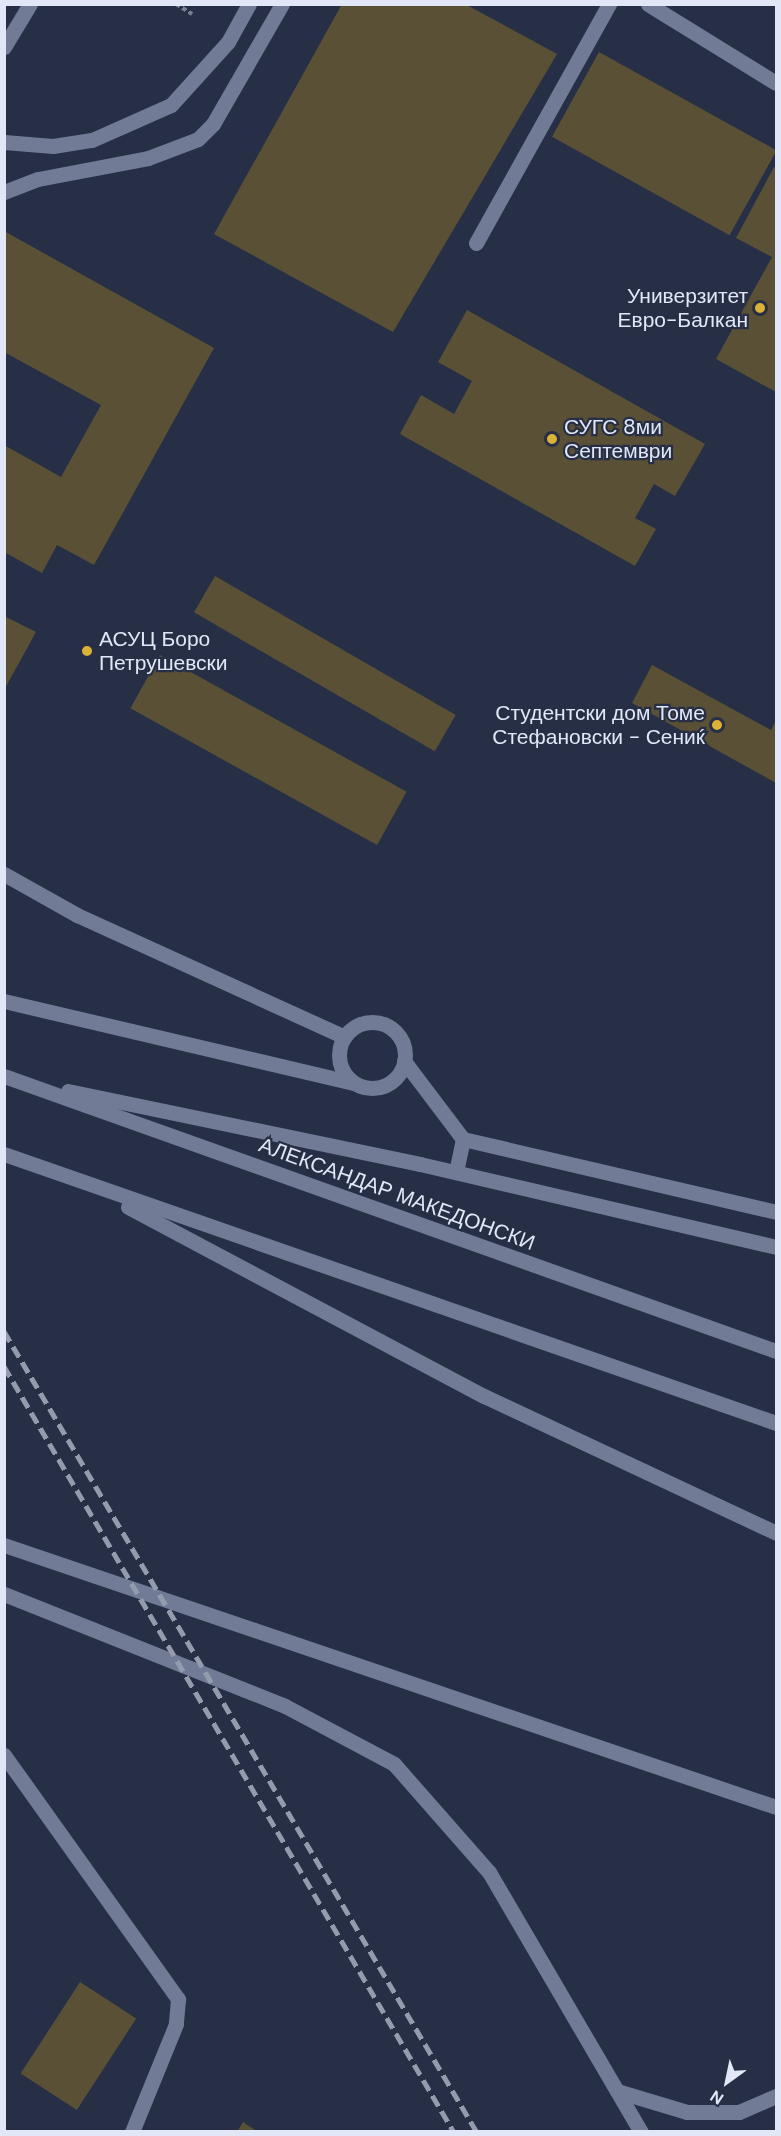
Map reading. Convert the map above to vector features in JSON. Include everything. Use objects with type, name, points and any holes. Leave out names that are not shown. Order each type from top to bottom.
[{"type":"street","points":[[4,47],[30,4]]},
{"type":"street","points":[[4,142],[53,146],[92,140],[171,105],[228,42],[249,4]]},
{"type":"street","points":[[4,192],[38,178],[148,158],[198,139],[213,124],[282,4]]},
{"type":"street","points":[[476,243],[609,4]]},
{"type":"street","points":[[648,4],[777,83]]},
{"type":"street","points":[[4,874],[77,915],[345,1037]]},
{"type":"street","points":[[4,1001],[354,1083],[388,1084],[404,1061]]},
{"type":"street","points":[[354,1083],[341,1065],[345,1037],[366,1023],[388,1026],[400,1039],[404,1061],[463,1139],[777,1212]]},
{"type":"street","points":[[9,1078],[456,1172],[777,1247]]},
{"type":"street","name":"АЛЕКСАНДАР МАКЕДОНСКИ","points":[[9,1078],[777,1352]]},
{"type":"street","points":[[456,1172],[463,1139]]},
{"type":"street","points":[[4,1154],[777,1423]]},
{"type":"street","points":[[83,1183],[484,1396],[777,1533]]},
{"type":"street","points":[[4,1545],[777,1807]]},
{"type":"street","points":[[4,1594],[285,1706],[394,1764],[489,1872],[641,2132]]},
{"type":"street","points":[[4,1755],[178,2000],[176,2024],[132,2132]]},
{"type":"street","points":[[618,2091],[687,2112],[739,2112],[777,2096]]},
{"type":"path","points":[[176,4],[192,14]]},
{"type":"building","points":[[342,4],[465,4],[557,54],[393,332],[214,234]]},
{"type":"building","points":[[599,52],[776,150],[730,235],[552,137]]},
{"type":"building","name":"Универзитет Евро-Балкан","points":[[774,167],[776,168],[776,392],[716,359],[772,257],[736,238]]},
{"type":"building","points":[[4,231],[214,348],[94,565],[57,545],[42,573],[4,552],[4,445],[61,477],[101,405],[4,352]]},
{"type":"building","name":"СУГС 8ми Септември","points":[[467,310],[705,444],[675,496],[654,484],[635,518],[656,529],[635,566],[400,434],[421,395],[454,414],[472,381],[438,362]]},
{"type":"building","points":[[215,576],[456,715],[435,751],[194,612]]},
{"type":"building","points":[[4,616],[36,632],[4,690]]},
{"type":"building","points":[[160,655],[407,792],[377,845],[130,708]]},
{"type":"building","name":"Студентски дом Томе Стефановски - Сениќ","points":[[652,665],[771,730],[776,720],[776,783],[632,703]]},
{"type":"building","points":[[80,1982],[136,2018],[77,2110],[21,2073]]},
{"type":"building","points":[[243,2122],[258,2132],[237,2132]]},
{"type":"railway","points":[[4,1331],[477,2132]]},
{"type":"railway","points":[[4,1366],[454,2132]]},
{"type":"place","name":"Универзитет Евро-Балкан","points":[[760,308]]},
{"type":"place","name":"СУГС 8ми Септември","points":[[552,439]]},
{"type":"place","name":"АСУЦ Боро Петрушевски","points":[[87,651]]},
{"type":"place","name":"Студентски дом Томе Стефановски - Сениќ","points":[[717,725]]}]
